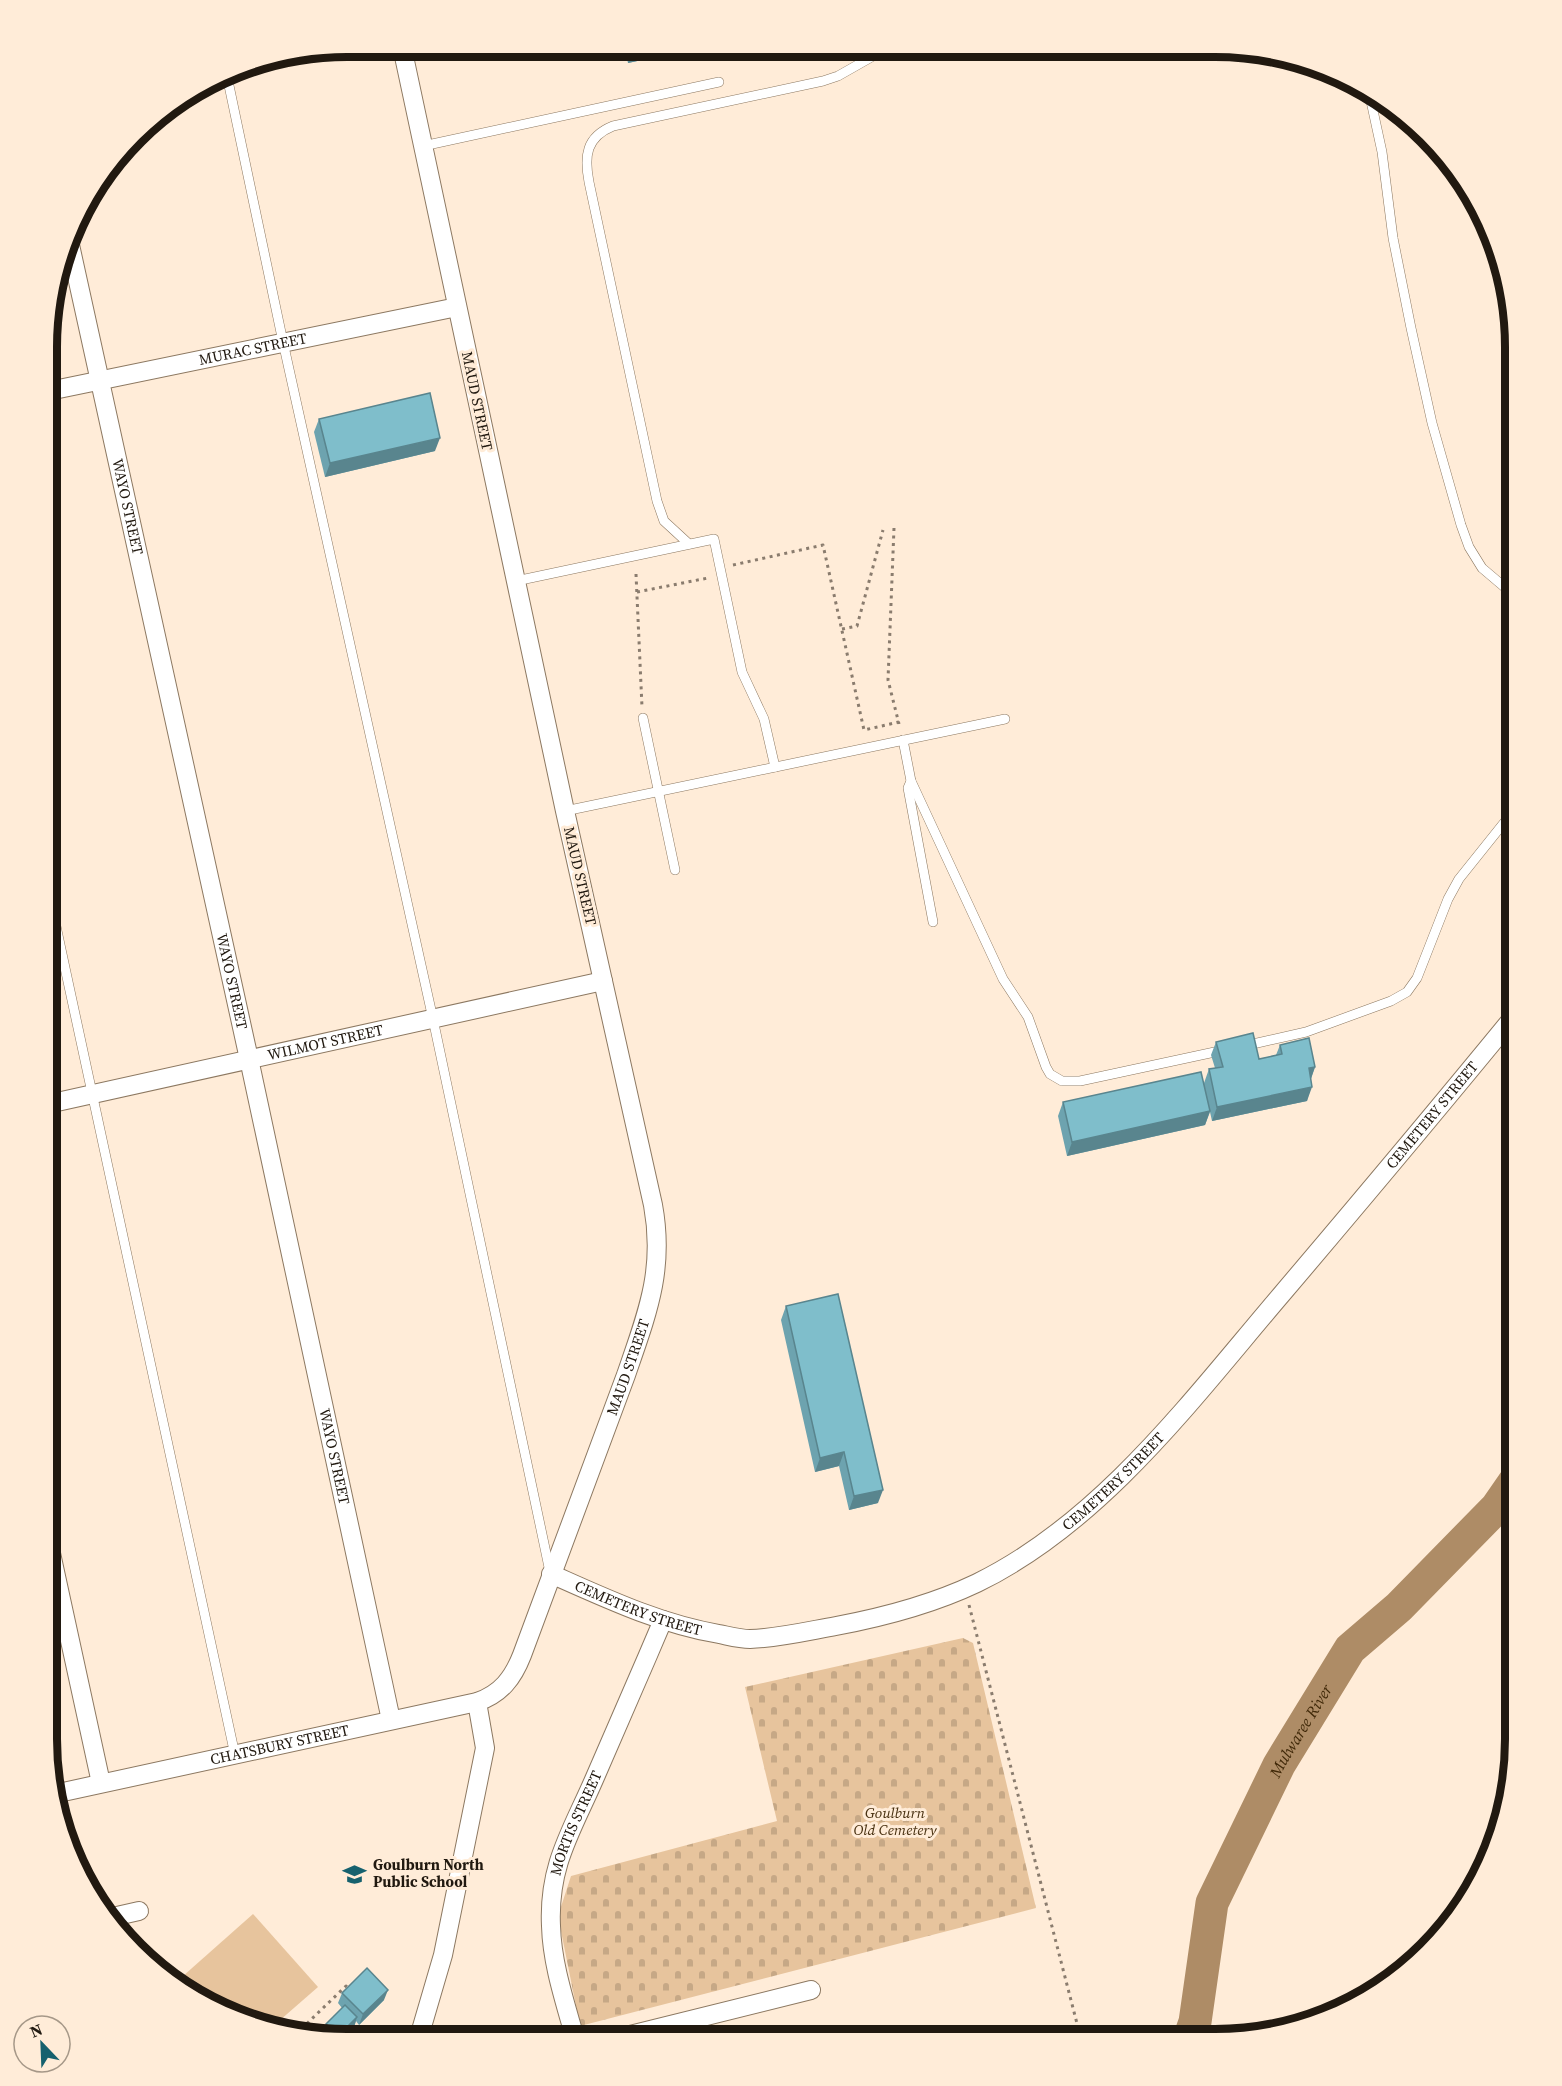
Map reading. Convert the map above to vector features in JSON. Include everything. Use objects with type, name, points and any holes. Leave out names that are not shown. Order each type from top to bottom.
[{"type":"street","name":"MAUD STREET","points":[[404,57],[658,1234],[658,1262],[646,1313],[626,1375],[550,1574],[518,1666],[503,1688]]},
{"type":"street","name":"WAYO STREET","points":[[72,254],[249,1059],[391,1720]]},
{"type":"street","name":"MURAC STREET","points":[[57,389],[457,307]]},
{"type":"street","name":"WILMOT STREET","points":[[57,1102],[603,981]]},
{"type":"street","name":"CEMETERY STREET","points":[[550,1574],[663,1620],[705,1632],[748,1639],[796,1634],[862,1621],[924,1605],[968,1587],[1034,1549],[1083,1512],[1139,1459],[1392,1164],[1505,1027]]},
{"type":"street","points":[[57,1581],[101,1784]]},
{"type":"street","name":"MORTIS STREET","points":[[572,2029],[558,1978],[550,1927],[553,1887],[558,1863],[569,1830],[594,1780],[663,1620]]},
{"type":"street","name":"CHATSBURY STREET","points":[[62,1792],[477,1702],[503,1688]]},
{"type":"street","points":[[421,2029],[443,1955],[485,1748],[477,1702]]},
{"type":"street","points":[[117,1916],[139,1911]]},
{"type":"street","points":[[654,2029],[811,1990]]},
{"type":"lane","points":[[689,544],[664,521],[657,501],[587,172],[586,157],[591,144],[600,132],[621,123],[823,81],[838,76],[871,57]]},
{"type":"lane","points":[[423,146],[719,82]]},
{"type":"lane","points":[[228,83],[283,342],[433,1018],[550,1574]]},
{"type":"lane","points":[[1371,103],[1382,152],[1395,247],[1432,423],[1469,547],[1482,568],[1505,588]]},
{"type":"lane","points":[[516,581],[714,539],[742,672],[764,719],[775,767]]},
{"type":"lane","points":[[643,718],[675,870]]},
{"type":"lane","points":[[565,811],[1005,718]]},
{"type":"lane","points":[[903,740],[911,781],[1003,979],[1028,1017],[1046,1067],[1056,1078],[1070,1082],[1306,1032],[1400,997],[1407,992],[1416,978],[1448,898],[1459,879],[1505,822]]},
{"type":"lane","points":[[911,781],[908,788],[933,922]]},
{"type":"lane","points":[[57,929],[235,1755]]},
{"type":"path","points":[[731,565],[823,545],[864,730],[899,722],[888,680],[894,528]]},
{"type":"path","points":[[842,629],[857,626],[883,530]]},
{"type":"path","points":[[636,574],[643,718]]},
{"type":"path","points":[[637,592],[711,577]]},
{"type":"path","points":[[968,1603],[1078,2029]]},
{"type":"path","points":[[305,2026],[346,1986],[351,1990]]},
{"type":"green space","name":"Goulburn Old Cemetery","points":[[963,1638],[973,1643],[1036,1908],[580,2026],[558,1916],[571,1876],[777,1821],[745,1687]]},
{"type":"green space","points":[[253,1914],[318,1987],[279,2021],[236,2007],[182,1977]]},
{"type":"building","points":[[430,393],[440,438],[330,463],[319,419]]},
{"type":"building","points":[[1253,1033],[1259,1059],[1282,1054],[1280,1045],[1309,1038],[1315,1067],[1309,1068],[1312,1087],[1217,1107],[1209,1069],[1223,1067],[1216,1042]]},
{"type":"building","points":[[1201,1072],[1210,1111],[1072,1142],[1063,1102]]},
{"type":"building","points":[[838,1294],[883,1490],[854,1496],[844,1452],[820,1458],[786,1306]]},
{"type":"building","points":[[367,1968],[388,1990],[363,2014],[342,1993]]},
{"type":"building","points":[[345,2005],[357,2017],[345,2029],[330,2028],[326,2024]]},
{"type":"waterway","name":"Mulwaree River","points":[[1193,2029],[1212,1903],[1279,1765],[1350,1649],[1399,1607],[1497,1507],[1505,1495]]},
{"type":"place","name":"Goulburn North Public School","points":[[355,1874]]}]
